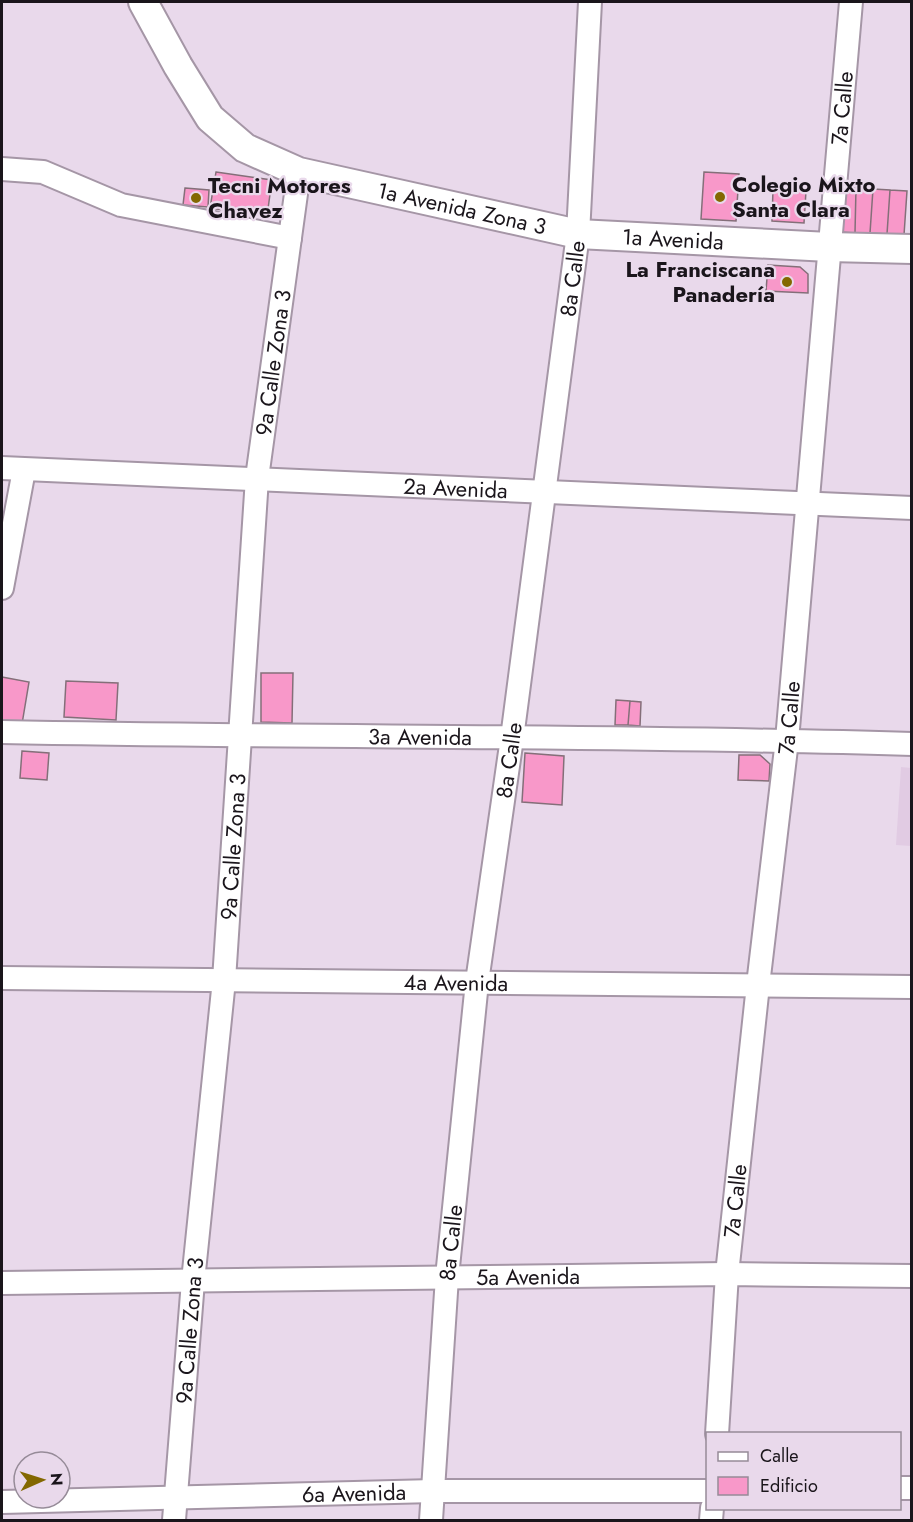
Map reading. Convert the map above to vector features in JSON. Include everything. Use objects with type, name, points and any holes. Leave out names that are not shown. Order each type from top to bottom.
[{"type":"street","name":"1a Avenida Zona 3","points":[[143,2],[210,118],[245,148],[299,172],[578,234]]},
{"type":"street","name":"8a Calle","points":[[431,1521],[447,1277],[477,982],[512,738],[578,234],[590,2]]},
{"type":"street","name":"7a Calle","points":[[717,1432],[727,1274],[787,740],[851,2]]},
{"type":"street","points":[[2,169],[43,172],[121,205],[290,238]]},
{"type":"street","name":"9a Calle Zona 3","points":[[174,1521],[193,1281],[224,980],[257,478],[299,172]]},
{"type":"street","name":"1a Avenida","points":[[578,234],[912,249]]},
{"type":"street","points":[[2,588],[13,469]]},
{"type":"street","name":"2a Avenida","points":[[13,469],[912,508]]},
{"type":"street","name":"3a Avenida","points":[[2,732],[240,737],[787,740],[912,744]]},
{"type":"street","name":"4a Avenida","points":[[2,978],[912,987]]},
{"type":"street","name":"5a Avenida","points":[[2,1283],[727,1274],[912,1276]]},
{"type":"street","name":"6a Avenida","points":[[2,1502],[434,1491],[706,1491]]},
{"type":"shaded area","points":[[901,767],[911,768],[911,846],[896,845]]},
{"type":"building","points":[[216,172],[272,180],[267,216],[210,208]]},
{"type":"building","name":"Colegio Mixto Santa Clara","points":[[704,172],[739,174],[736,221],[701,219]]},
{"type":"building","points":[[840,187],[856,188],[855,233],[839,232]]},
{"type":"building","name":"Tecni Motores Chavez","points":[[185,188],[209,190],[208,207],[183,205]]},
{"type":"building","points":[[856,188],[873,189],[870,233],[855,233]]},
{"type":"building","points":[[773,189],[806,191],[804,223],[772,221]]},
{"type":"building","points":[[873,189],[890,190],[887,234],[870,233]]},
{"type":"building","points":[[890,190],[907,191],[904,235],[887,234]]},
{"type":"building","name":"La Franciscana Panadería","points":[[768,265],[800,267],[808,274],[808,293],[766,291]]},
{"type":"building","points":[[261,673],[293,673],[292,723],[261,722]]},
{"type":"building","points":[[2,677],[29,682],[22,724],[2,721]]},
{"type":"building","points":[[66,681],[118,683],[116,720],[64,717]]},
{"type":"building","points":[[616,700],[630,701],[628,725],[615,725]]},
{"type":"building","points":[[630,701],[641,702],[640,726],[628,725]]},
{"type":"building","points":[[22,751],[49,753],[47,780],[20,778]]},
{"type":"building","points":[[525,753],[564,756],[562,805],[522,802]]},
{"type":"building","points":[[739,755],[760,755],[770,764],[769,781],[738,780]]},
{"type":"place","name":"Colegio Mixto Santa Clara","points":[[720,197]]},
{"type":"place","name":"Tecni Motores Chavez","points":[[196,198]]},
{"type":"place","name":"La Franciscana Panadería","points":[[787,282]]}]
